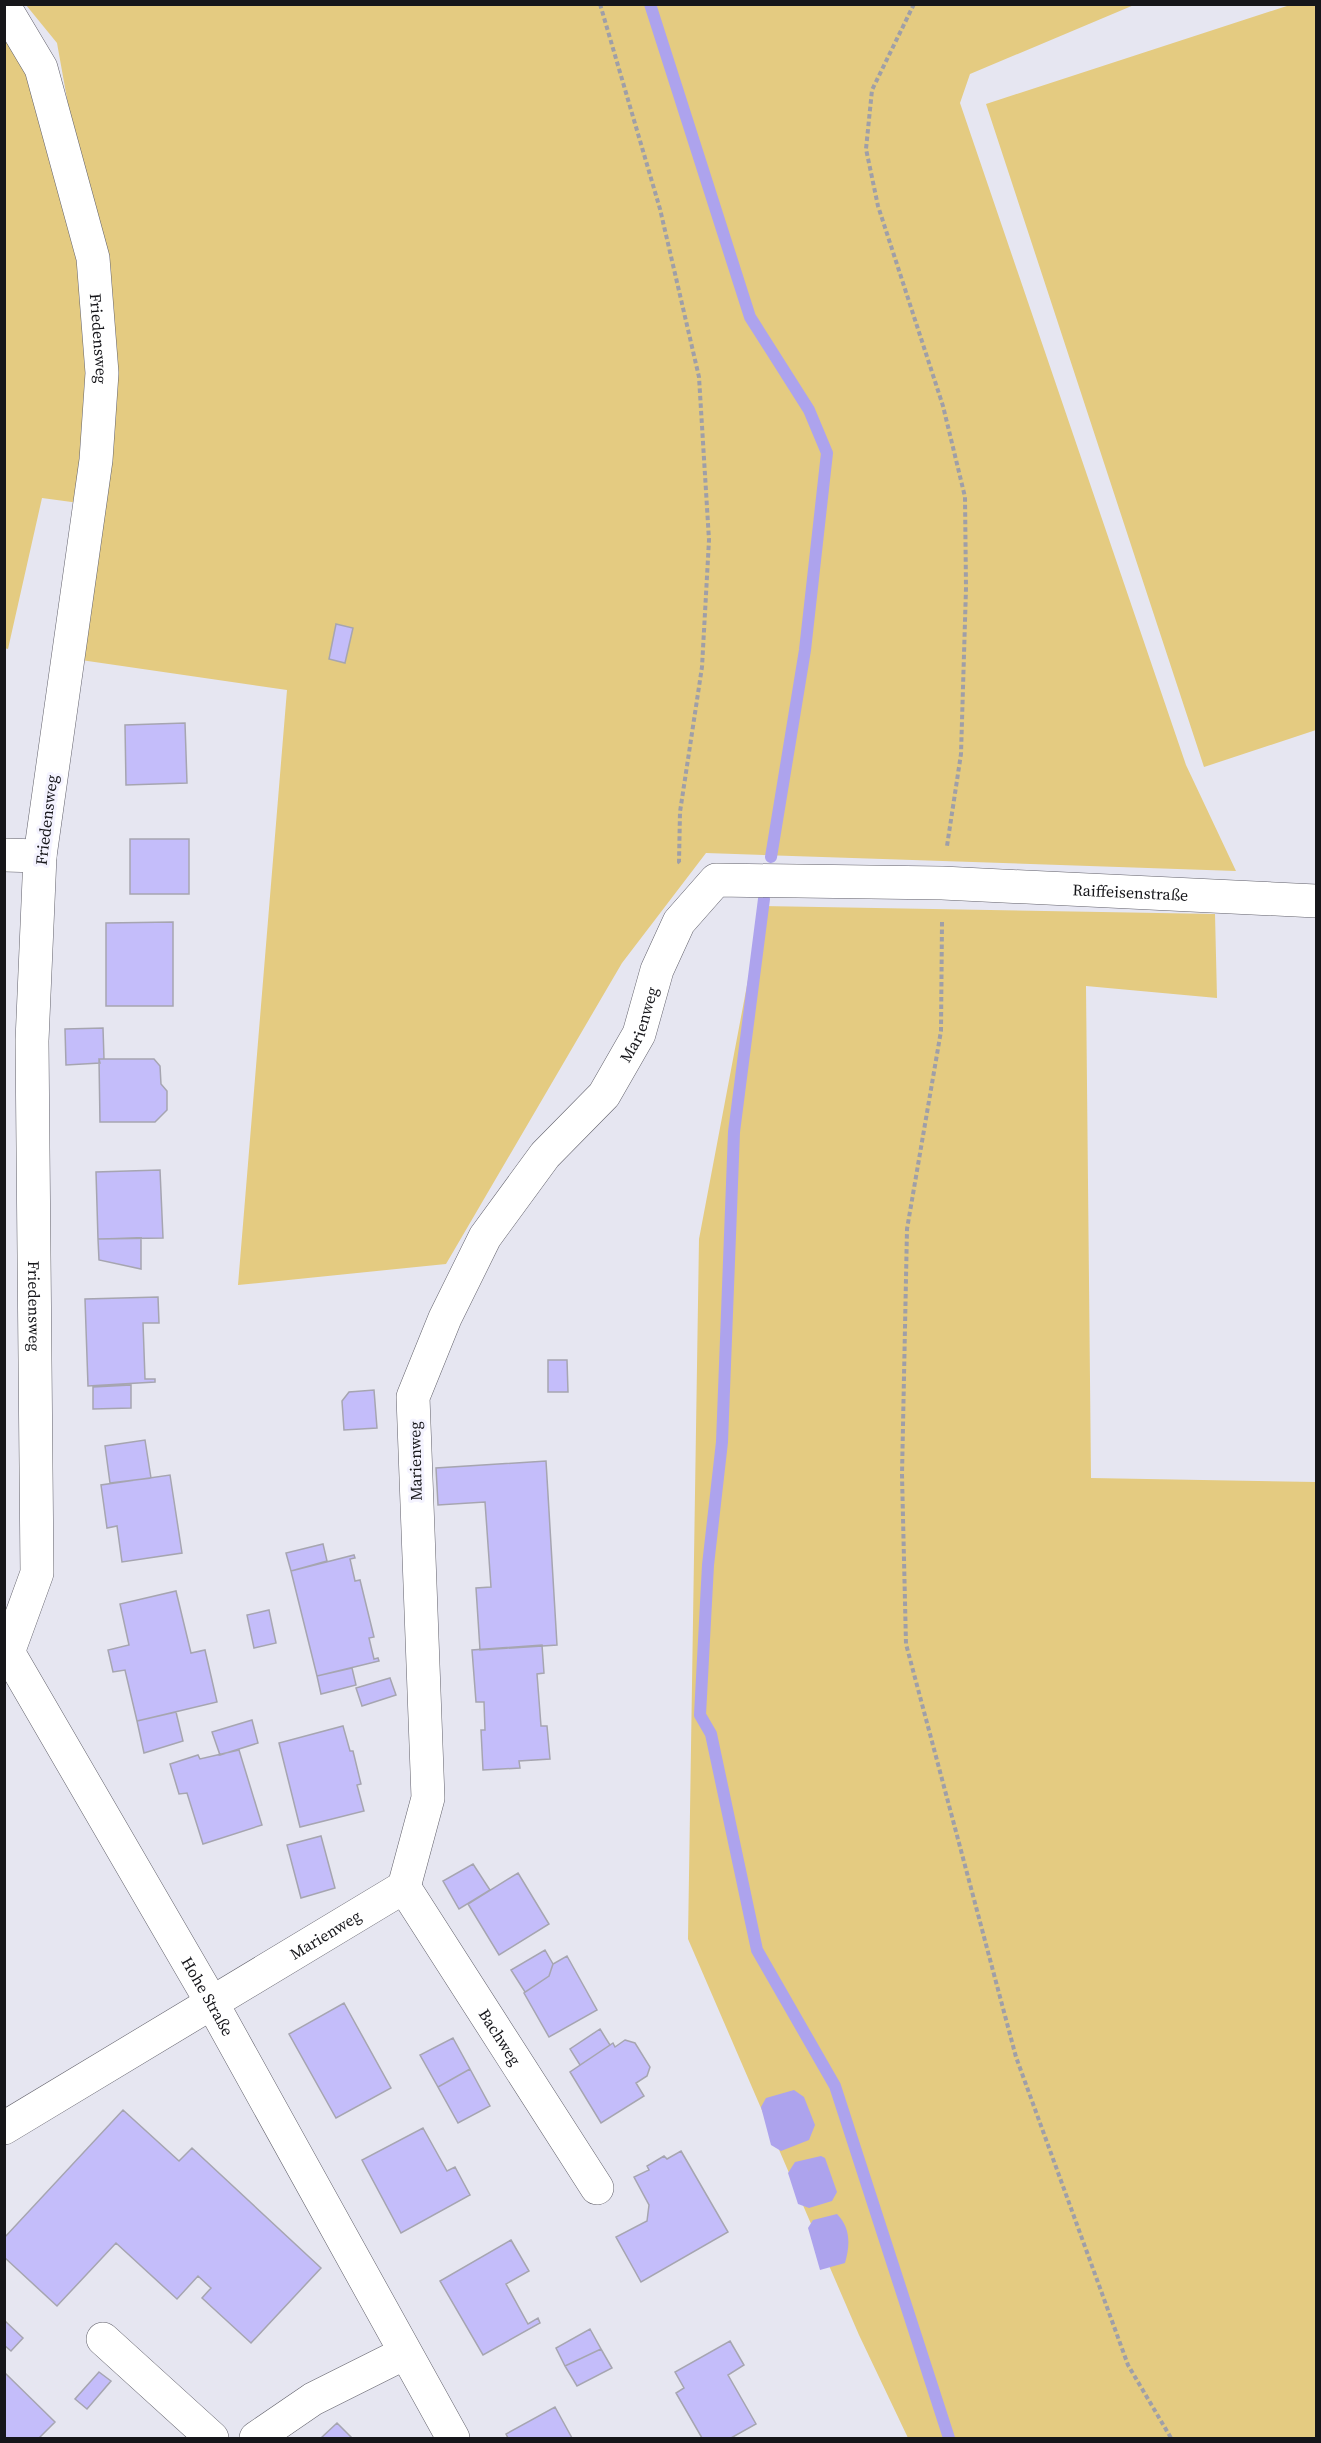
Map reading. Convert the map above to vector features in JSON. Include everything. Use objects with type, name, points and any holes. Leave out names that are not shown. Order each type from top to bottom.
[{"type":"street","name":"Friedensweg","points":[[4,6],[41,68],[93,258],[102,373],[96,460],[40,856],[32,1041],[37,1573],[7,1648]]},
{"type":"street","points":[[4,855],[40,856]]},
{"type":"street","points":[[716,880],[942,883]]},
{"type":"street","name":"Marienweg","points":[[4,2128],[404,1887],[428,1798],[413,1397],[445,1318],[485,1237],[545,1155],[604,1095],[639,1034],[657,970],[679,922],[716,880]]},
{"type":"street","name":"Raiffeisenstraße","points":[[942,883],[1317,901]]},
{"type":"street","name":"Hohe Straße","points":[[7,1648],[212,2003],[453,2439]]},
{"type":"street","name":"Bachweg","points":[[404,1887],[597,2188]]},
{"type":"street","points":[[103,2338],[212,2439]]},
{"type":"street","points":[[256,2439],[313,2399],[405,2353]]},
{"type":"path","points":[[600,4],[660,209],[699,377],[709,540],[702,667],[680,812],[679,862],[716,880]]},
{"type":"path","points":[[914,4],[872,90],[867,149],[878,206],[942,406],[965,497],[966,588],[961,754],[942,883],[941,1031],[907,1230],[902,1475],[906,1644],[1016,2057],[1128,2365],[1171,2439]]},
{"type":"shaded area","points":[[26,5],[1134,5],[970,74],[960,103],[1186,765],[1236,871],[706,853],[622,963],[446,1264],[238,1285],[287,690],[74,659],[102,464],[89,221],[57,43]]},
{"type":"shaded area","points":[[1290,5],[1316,5],[1316,730],[1204,767],[986,104]]},
{"type":"shaded area","points":[[4,24],[32,75],[86,260],[97,373],[79,503],[42,498],[8,649],[4,648]]},
{"type":"shaded area","points":[[762,906],[1215,914],[1217,998],[1086,986],[1091,1478],[1316,1482],[1316,2438],[908,2438],[859,2335],[688,1939],[699,1239]]},
{"type":"shaded area","points":[[794,2090],[804,2097],[815,2125],[809,2140],[781,2151],[771,2145],[761,2107],[766,2098]]},
{"type":"shaded area","points":[[821,2156],[825,2158],[837,2192],[832,2201],[809,2208],[798,2204],[788,2173],[795,2162]]},
{"type":"shaded area","points":[[837,2214],[845,2225],[848,2237],[845,2263],[820,2270],[808,2228],[813,2220]]},
{"type":"building","points":[[336,624],[353,628],[345,663],[329,659]]},
{"type":"building","points":[[185,723],[187,783],[126,785],[125,725]]},
{"type":"building","points":[[130,839],[189,839],[189,894],[130,894]]},
{"type":"building","points":[[173,922],[173,1006],[106,1006],[106,923]]},
{"type":"building","points":[[103,1028],[104,1059],[99,1059],[100,1063],[66,1065],[65,1029]]},
{"type":"building","points":[[99,1059],[154,1059],[160,1066],[161,1084],[167,1091],[167,1110],[155,1122],[100,1122]]},
{"type":"building","points":[[160,1170],[163,1238],[98,1239],[96,1172]]},
{"type":"building","points":[[141,1238],[141,1269],[99,1260],[98,1239]]},
{"type":"building","points":[[158,1297],[159,1323],[143,1323],[145,1379],[155,1379],[155,1382],[88,1386],[85,1299]]},
{"type":"building","points":[[548,1360],[567,1360],[568,1392],[548,1392]]},
{"type":"building","points":[[131,1385],[131,1408],[93,1409],[93,1387]]},
{"type":"building","points":[[374,1390],[377,1428],[344,1430],[342,1401],[349,1392]]},
{"type":"building","points":[[145,1440],[151,1478],[110,1483],[105,1446]]},
{"type":"building","points":[[546,1461],[557,1645],[480,1650],[476,1588],[491,1587],[485,1502],[438,1505],[436,1468]]},
{"type":"building","points":[[170,1475],[182,1553],[122,1562],[117,1526],[107,1528],[101,1485]]},
{"type":"building","points":[[323,1544],[327,1561],[291,1571],[286,1553]]},
{"type":"building","points":[[354,1555],[355,1558],[350,1559],[355,1581],[360,1580],[374,1637],[369,1638],[374,1659],[378,1658],[379,1661],[317,1676],[291,1571]]},
{"type":"building","points":[[176,1591],[191,1653],[205,1650],[217,1702],[137,1721],[125,1670],[113,1672],[108,1650],[129,1645],[120,1604]]},
{"type":"building","points":[[269,1610],[276,1643],[254,1648],[247,1615]]},
{"type":"building","points":[[542,1645],[544,1673],[537,1674],[541,1726],[547,1726],[550,1759],[519,1761],[520,1768],[483,1770],[481,1730],[485,1730],[484,1702],[476,1702],[472,1650]]},
{"type":"building","points":[[352,1668],[356,1685],[321,1694],[317,1676]]},
{"type":"building","points":[[390,1678],[396,1695],[362,1706],[356,1688]]},
{"type":"building","points":[[176,1712],[183,1741],[144,1753],[137,1721]]},
{"type":"building","points":[[252,1720],[258,1743],[220,1755],[212,1732]]},
{"type":"building","points":[[343,1726],[350,1751],[353,1751],[361,1784],[357,1785],[364,1811],[300,1827],[279,1743]]},
{"type":"building","points":[[239,1750],[262,1825],[203,1844],[187,1793],[179,1794],[170,1764],[198,1755],[200,1759]]},
{"type":"building","points":[[321,1836],[335,1888],[301,1898],[287,1845]]},
{"type":"building","points":[[473,1864],[490,1890],[459,1909],[443,1881]]},
{"type":"building","points":[[518,1873],[549,1924],[499,1955],[468,1904]]},
{"type":"building","points":[[545,1950],[553,1964],[549,1976],[525,1992],[511,1970]]},
{"type":"building","points":[[567,1956],[597,2010],[549,2037],[524,1993],[549,1976],[553,1964]]},
{"type":"building","points":[[344,2003],[391,2088],[336,2118],[289,2034]]},
{"type":"building","points":[[600,2029],[610,2045],[580,2065],[570,2049]]},
{"type":"building","points":[[453,2038],[470,2069],[438,2087],[420,2055]]},
{"type":"building","points":[[625,2040],[635,2043],[650,2067],[647,2076],[636,2083],[644,2096],[601,2123],[570,2072],[613,2043],[615,2047]]},
{"type":"building","points":[[470,2069],[490,2106],[458,2123],[438,2087]]},
{"type":"building","points":[[123,2110],[179,2161],[192,2148],[321,2268],[251,2343],[202,2298],[211,2288],[198,2276],[177,2299],[116,2243],[57,2306],[4,2257],[4,2238]]},
{"type":"building","points":[[423,2128],[447,2171],[455,2167],[470,2195],[401,2233],[362,2160]]},
{"type":"building","points":[[681,2151],[728,2232],[641,2282],[616,2237],[647,2221],[649,2205],[634,2177],[649,2170],[647,2166],[664,2156],[667,2159]]},
{"type":"building","points":[[511,2240],[529,2271],[506,2284],[528,2324],[538,2318],[540,2323],[483,2355],[440,2281]]},
{"type":"building","points":[[4,2320],[23,2338],[11,2351],[4,2345]]},
{"type":"building","points":[[590,2329],[601,2349],[565,2366],[556,2348]]},
{"type":"building","points":[[730,2341],[744,2365],[728,2375],[756,2424],[731,2438],[702,2438],[676,2393],[684,2388],[675,2372]]},
{"type":"building","points":[[601,2349],[612,2368],[577,2386],[565,2366]]},
{"type":"building","points":[[4,2372],[55,2422],[39,2438],[4,2438]]},
{"type":"building","points":[[99,2372],[111,2381],[87,2409],[75,2399]]},
{"type":"building","points":[[555,2407],[572,2438],[508,2438],[506,2434]]},
{"type":"building","points":[[337,2423],[352,2438],[321,2438]]},
{"type":"waterway","points":[[650,4],[750,317],[809,410],[827,453],[805,650],[771,857]]},
{"type":"waterway","points":[[764,899],[734,1132],[722,1442],[708,1565],[700,1715],[711,1734],[757,1950],[835,2086],[949,2438]]}]
